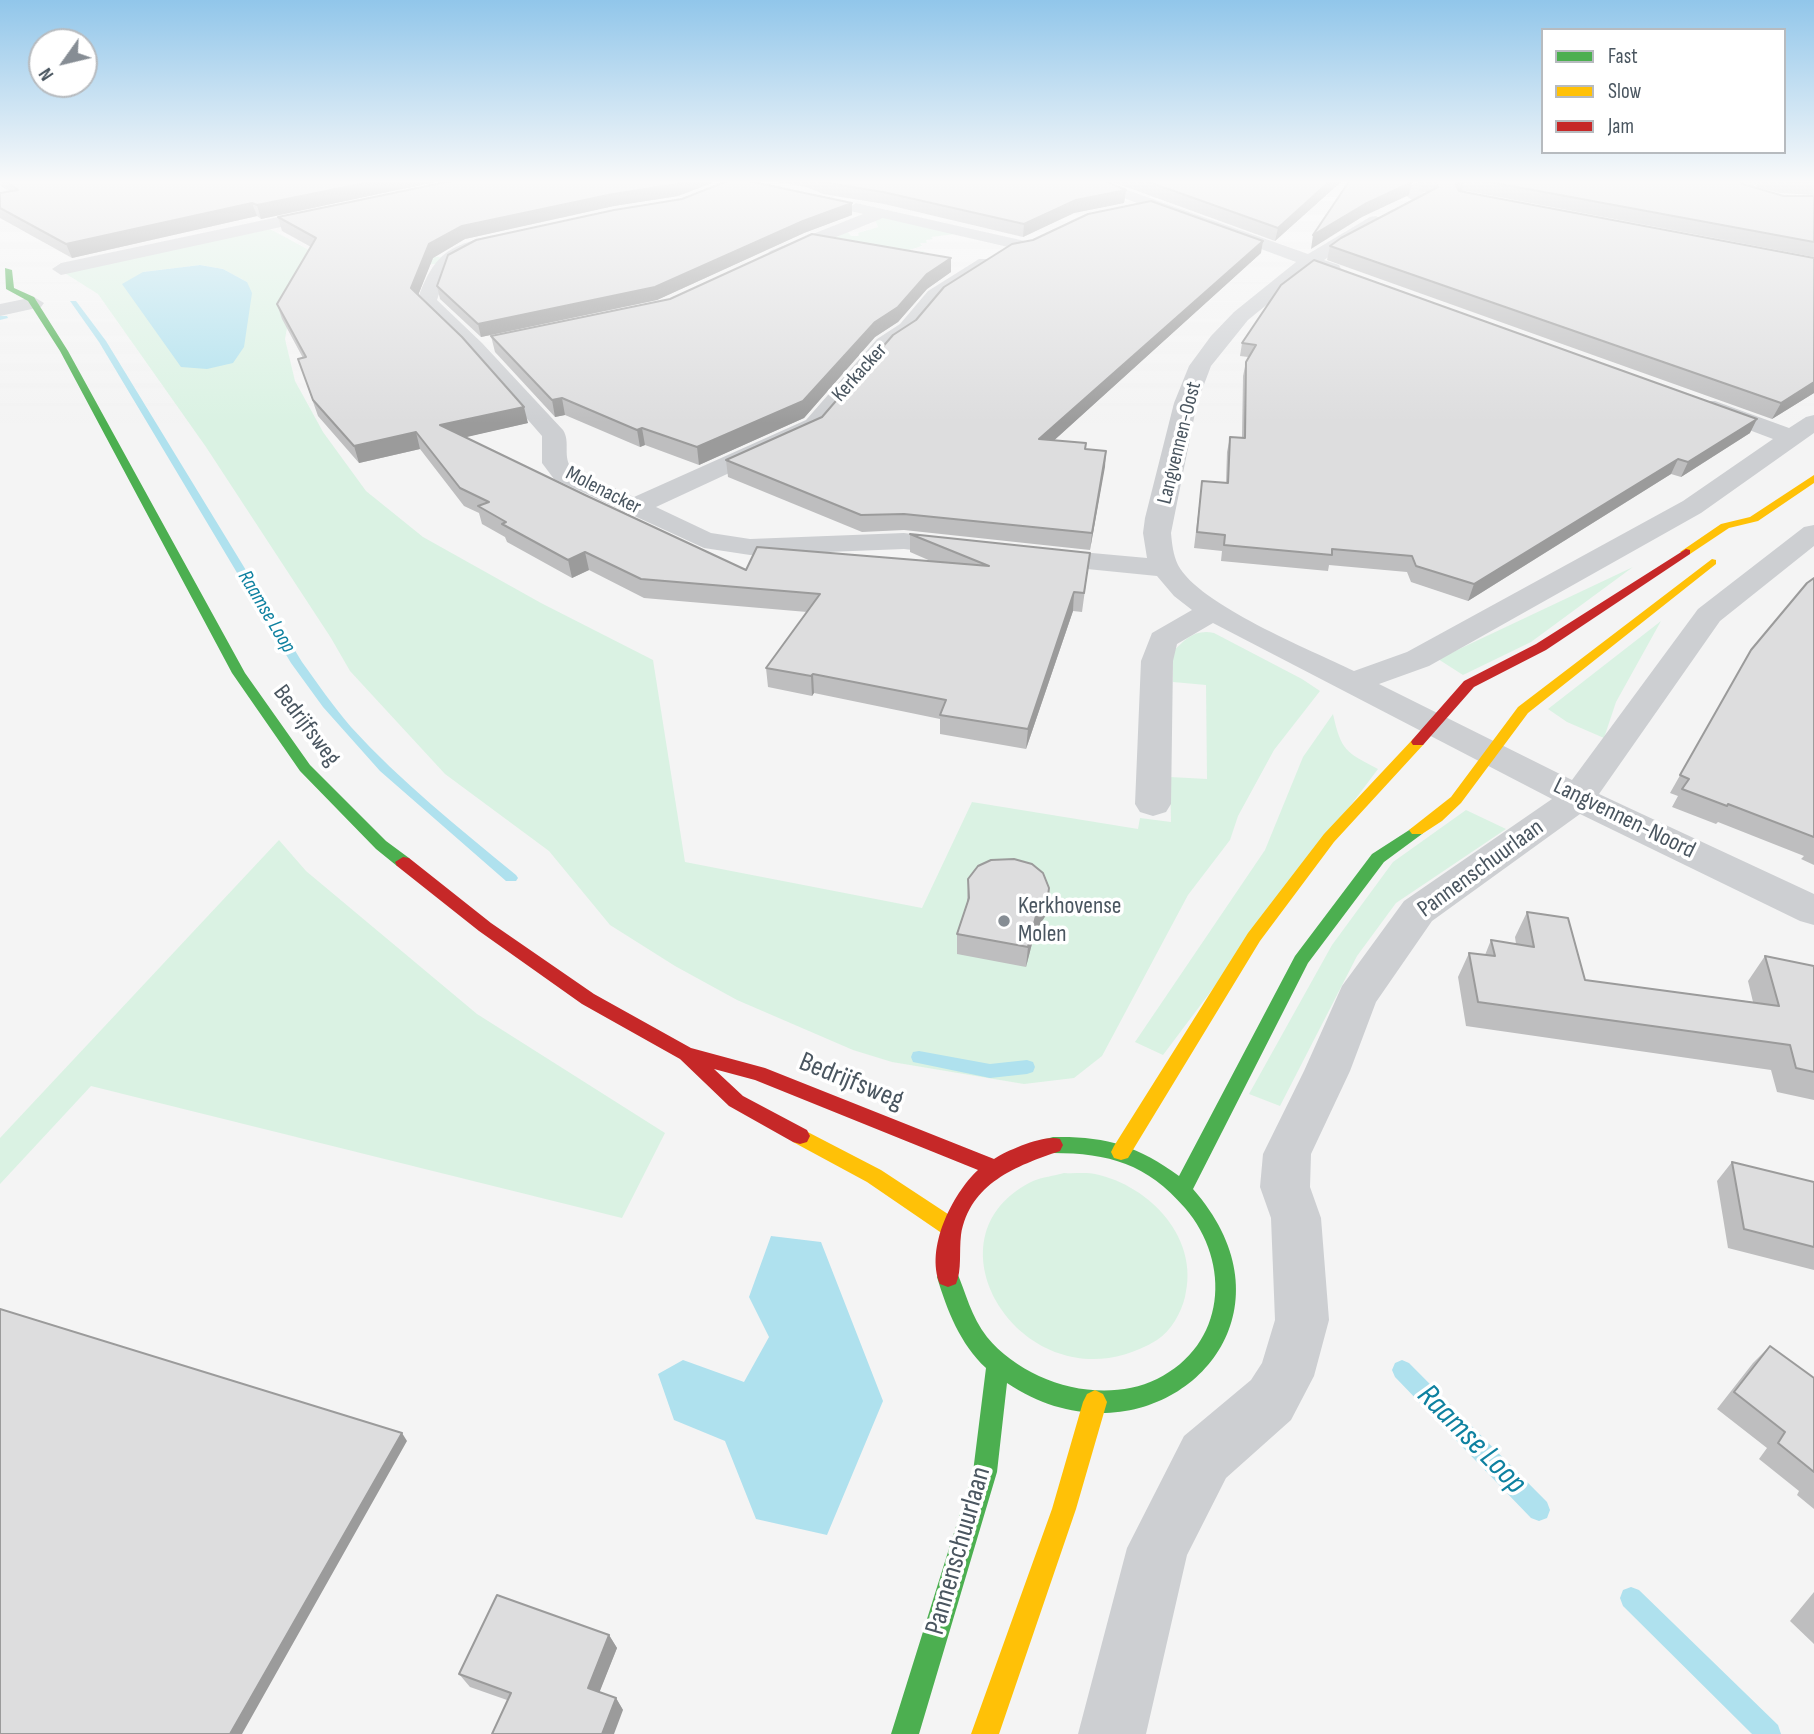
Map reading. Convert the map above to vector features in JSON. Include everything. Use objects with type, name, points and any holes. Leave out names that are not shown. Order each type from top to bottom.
[{"type":"main road","name":"Bedrijfsweg","points":[[4,265],[10,289],[33,301],[64,351],[239,673],[305,768],[381,845],[485,927],[588,999],[686,1054],[736,1101],[874,1176],[950,1227]]},
{"type":"main road","points":[[1121,1152],[1254,937],[1329,838],[1435,725],[1469,684],[1541,647],[1725,526],[1754,519],[1814,478]]},
{"type":"main road","points":[[1183,1188],[1301,960],[1378,858],[1437,818],[1456,800],[1523,710],[1747,535],[1754,519]]},
{"type":"main road","name":"Bedrijfsweg","points":[[686,1054],[758,1073],[992,1167]]},
{"type":"main road","points":[[1087,1144],[1121,1152],[1153,1167],[1183,1188],[1202,1211],[1226,1266],[1228,1296],[1221,1324],[1209,1351],[1187,1373],[1160,1390],[1129,1400],[1095,1402],[1059,1396],[1037,1388],[998,1365],[970,1335],[952,1299],[946,1262],[950,1227],[959,1205],[974,1184],[992,1167],[1021,1153],[1053,1145],[1087,1144]]},
{"type":"main road","name":"Pannenschuurlaan","points":[[905,1734],[985,1472],[998,1365]]},
{"type":"main road","points":[[985,1734],[1064,1509],[1095,1402]]},
{"type":"street","points":[[61,269],[98,261]]},
{"type":"street","name":"Molenacker","points":[[443,261],[437,269],[427,300],[475,347],[554,435],[554,463],[563,474],[704,540],[750,547],[904,541],[982,550]]},
{"type":"street","points":[[960,261],[976,269]]},
{"type":"street","name":"Kerkacker","points":[[635,507],[814,425],[884,343],[907,328],[935,295],[988,261]]},
{"type":"street","points":[[1308,261],[1355,278]]},
{"type":"street","name":"Langvennen-Oost","points":[[1163,568],[1157,534],[1192,384],[1207,355],[1245,310],[1311,262]]},
{"type":"street","points":[[0,310],[33,301]]},
{"type":"street","points":[[475,347],[502,342]]},
{"type":"street","points":[[1691,401],[1802,430]]},
{"type":"street","points":[[1352,683],[1418,659],[1692,507],[1802,430]]},
{"type":"street","name":"Pannenschuurlaan","points":[[1112,1734],[1158,1548],[1205,1457],[1271,1400],[1286,1376],[1302,1320],[1296,1218],[1285,1187],[1287,1154],[1327,1070],[1357,997],[1418,911],[1578,797],[1709,615],[1814,533]]},
{"type":"street","points":[[1008,553],[1163,568],[1189,594],[1214,611],[1435,725]]},
{"type":"street","points":[[1153,804],[1157,662],[1163,640],[1214,611]]},
{"type":"street","name":"Langvennen-Noord","points":[[1435,725],[1814,911]]},
{"type":"green space","points":[[116,261],[441,261],[437,264],[314,269],[290,312],[285,339],[295,381],[323,432],[366,491],[423,537],[541,603],[653,660],[685,862],[922,908],[972,802],[1138,829],[1140,818],[1171,822],[1170,777],[1207,779],[1206,685],[1173,682],[1173,652],[1191,636],[1201,632],[1214,633],[1320,691],[1274,750],[1238,816],[1230,840],[1188,895],[1102,1056],[1074,1078],[1024,1084],[892,1062],[853,1050],[737,1000],[675,966],[610,925],[549,851],[445,774],[350,671],[206,447],[98,294],[63,272]],"holes":[[[200,265],[223,269],[247,282],[143,272]]]},
{"type":"green space","points":[[1633,567],[1531,642],[1463,675],[1438,659]]},
{"type":"green space","points":[[1661,621],[1616,702],[1604,738],[1567,722],[1548,709]]},
{"type":"green space","points":[[1333,714],[1346,749],[1378,769],[1163,1055],[1135,1042],[1265,850],[1303,757]]},
{"type":"green space","points":[[1466,810],[1506,829],[1396,903],[1357,956],[1280,1106],[1249,1094],[1332,945],[1393,862]]},
{"type":"green space","points":[[279,840],[306,871],[477,1014],[665,1133],[622,1218],[91,1086],[0,1184],[0,1138]]},
{"type":"green space","points":[[1064,1173],[1095,1174],[1116,1180],[1135,1190],[1167,1218],[1178,1236],[1185,1255],[1188,1276],[1185,1297],[1175,1321],[1157,1340],[1111,1358],[1068,1356],[1031,1339],[1003,1311],[986,1277],[984,1241],[999,1208],[1033,1181]]},
{"type":"water","points":[[200,265],[223,269],[247,282],[252,293],[244,347],[233,363],[207,369],[181,367],[122,284],[143,272]]},
{"type":"water","points":[[771,1236],[821,1242],[883,1401],[827,1535],[756,1519],[725,1441],[674,1420],[658,1374],[683,1360],[744,1382],[769,1337],[749,1297]]},
{"type":"building","points":[[302,261],[422,261],[411,288],[462,337],[524,407],[440,425],[746,570],[757,547],[989,566],[910,534],[1090,553],[1084,593],[1074,592],[1028,729],[940,715],[946,700],[813,674],[811,676],[766,668],[820,594],[641,579],[585,552],[568,560],[502,524],[506,522],[478,506],[489,502],[460,488],[416,432],[354,446],[313,400],[298,359],[306,357],[277,304]]},
{"type":"building","points":[[446,261],[713,261],[655,287],[478,324],[437,286]]},
{"type":"building","points":[[753,261],[947,261],[927,274],[898,307],[875,322],[803,401],[697,447],[642,428],[637,430],[562,398],[552,400],[491,336],[670,299]]},
{"type":"building","points":[[985,261],[1240,261],[1039,439],[1086,443],[1085,449],[1106,451],[1092,533],[904,514],[861,515],[726,460],[822,417],[893,335],[916,320],[944,287]]},
{"type":"building","points":[[1313,261],[1317,261],[1757,419],[1688,462],[1678,459],[1474,584],[1416,566],[1412,556],[1332,549],[1332,555],[1224,545],[1225,535],[1197,532],[1202,481],[1228,483],[1230,437],[1245,438],[1246,362],[1256,345],[1242,343],[1281,285]]},
{"type":"building","points":[[1373,261],[1814,261],[1814,382],[1781,403]]},
{"type":"building","points":[[1814,578],[1814,837],[1682,789],[1689,779],[1680,775],[1751,650]]},
{"type":"building","name":"Kerkhovense Molen","points":[[1014,859],[1032,864],[1043,873],[1049,888],[1048,896],[1037,912],[1028,947],[957,934],[969,898],[968,879],[978,866],[991,860]]},
{"type":"building","points":[[1527,912],[1568,918],[1585,980],[1779,1006],[1765,956],[1814,966],[1814,1072],[1796,1068],[1790,1045],[1478,1002],[1469,953],[1495,956],[1491,940],[1534,947]]},
{"type":"building","points":[[1732,1162],[1814,1182],[1814,1247],[1744,1229]]},
{"type":"building","points":[[0,1309],[402,1433],[230,1734],[0,1734]]},
{"type":"building","points":[[1770,1346],[1814,1378],[1814,1472],[1778,1443],[1785,1432],[1734,1392]]},
{"type":"building","points":[[497,1595],[609,1635],[588,1688],[616,1698],[602,1734],[492,1734],[511,1693],[459,1674]]},
{"type":"waterway","name":"Raamse Loop","points":[[73,303],[102,341],[297,663],[327,704],[385,768],[511,878]]},
{"type":"waterway","name":"Raamse Loop","points":[[919,1057],[990,1071],[1027,1067]]},
{"type":"waterway","name":"Raamse Loop","points":[[1402,1370],[1539,1510]]},
{"type":"waterway","name":"Raamse Loop","points":[[1631,1598],[1769,1734]]},
{"type":"traffic: fast","points":[[8,270],[10,289],[31,299],[64,351],[239,673],[305,768],[381,845],[403,862]]},
{"type":"traffic: fast","points":[[1183,1188],[1301,960],[1378,858],[1417,830]]},
{"type":"traffic: fast","points":[[948,1277],[969,1330],[990,1357],[1020,1379],[1054,1394],[1105,1401],[1145,1395],[1180,1378],[1209,1349],[1224,1316],[1227,1282],[1219,1247],[1203,1214],[1178,1186],[1147,1163],[1104,1147],[1053,1145]]},
{"type":"traffic: fast","points":[[905,1734],[985,1472],[998,1365]]},
{"type":"traffic: slow","points":[[1686,552],[1725,526],[1754,519],[1814,478]]},
{"type":"traffic: slow","points":[[1417,830],[1437,818],[1456,800],[1523,710],[1712,562]]},
{"type":"traffic: slow","points":[[1121,1152],[1254,937],[1329,838],[1418,742]]},
{"type":"traffic: slow","points":[[800,1136],[874,1176],[950,1227]]},
{"type":"traffic: slow","points":[[985,1734],[1064,1509],[1095,1402]]},
{"type":"traffic: jam","points":[[1418,742],[1469,684],[1541,647],[1686,552]]},
{"type":"traffic: jam","points":[[403,862],[485,927],[588,999],[686,1054],[736,1101],[800,1136]]},
{"type":"traffic: jam","points":[[690,1055],[758,1073],[993,1167]]},
{"type":"traffic: jam","points":[[948,1277],[948,1250],[952,1226],[960,1206],[972,1189],[987,1174],[1005,1162],[1053,1145]]},
{"type":"place","name":"Kerkhovense Molen","points":[[1004,921]]}]
